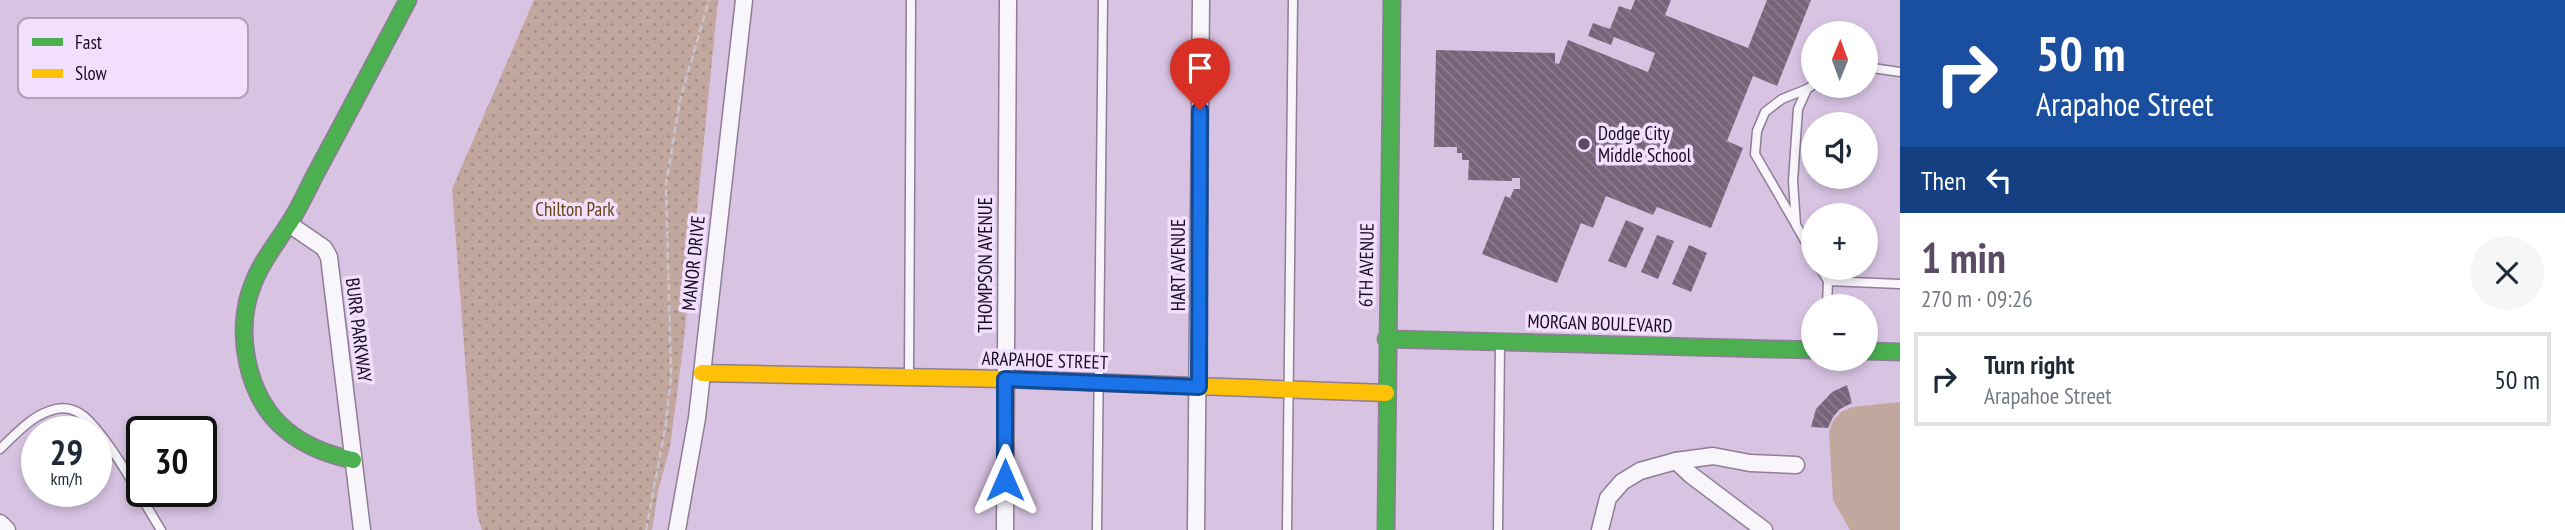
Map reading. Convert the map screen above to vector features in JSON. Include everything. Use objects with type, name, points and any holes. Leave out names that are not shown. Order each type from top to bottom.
[{"type":"street","points":[[353,460],[330,455],[308,445],[283,428],[260,397],[248,368],[243,327],[249,293],[269,252],[289,224],[408,0]]},
{"type":"street","name":"MANOR DRIVE","points":[[677,530],[697,418],[744,0]]},
{"type":"street","name":"THOMPSON AVENUE","points":[[1005,530],[1008,0]]},
{"type":"street","name":"HART AVENUE","points":[[1196,530],[1200,0]]},
{"type":"street","name":"6TH AVENUE","points":[[1386,530],[1386,339],[1392,0]]},
{"type":"street","name":"BURR PARKWAY","points":[[289,224],[324,248],[329,257],[362,530]]},
{"type":"street","name":"MORGAN BOULEVARD","points":[[1386,339],[1801,350]]},
{"type":"street","points":[[1878,351],[1900,352]]},
{"type":"street","name":"ARAPAHOE STREET","points":[[702,373],[1005,379],[1386,393]]},
{"type":"street","points":[[1600,530],[1608,498],[1622,482],[1640,471],[1676,461],[1713,456],[1750,463],[1796,466]]},
{"type":"street","points":[[1676,461],[1764,530]]},
{"type":"street","points":[[0,523],[7,530]]},
{"type":"lane","points":[[908,377],[911,0]]},
{"type":"lane","points":[[1097,530],[1103,0]]},
{"type":"lane","points":[[1287,530],[1293,0]]},
{"type":"lane","points":[[1878,69],[1900,72]]},
{"type":"lane","points":[[1801,91],[1782,99],[1765,112],[1757,131],[1755,154],[1801,234]]},
{"type":"lane","points":[[1796,225],[1793,181],[1798,110],[1804,98]]},
{"type":"lane","points":[[1827,294],[1828,281],[1900,284]]},
{"type":"lane","points":[[1498,530],[1500,341]]},
{"type":"lane","points":[[0,449],[39,415],[59,408],[75,410],[90,421],[161,530]]},
{"type":"path","points":[[646,530],[666,424],[671,377],[666,185],[680,100],[709,0]]},
{"type":"green space","name":"Chilton Park","points":[[534,0],[718,0],[684,339],[670,447],[658,491],[652,530],[482,530],[477,514],[452,189]]},
{"type":"green space","points":[[1900,402],[1900,530],[1850,530],[1833,500],[1829,432],[1833,421],[1841,412],[1852,407]]},
{"type":"building","name":"Dodge City Middle School","points":[[1635,0],[1671,0],[1665,15],[1748,48],[1767,0],[1811,0],[1777,86],[1753,76],[1727,141],[1743,148],[1711,228],[1657,207],[1653,215],[1606,196],[1593,228],[1581,223],[1557,283],[1482,254],[1505,196],[1510,198],[1514,189],[1520,189],[1520,178],[1512,178],[1512,181],[1468,180],[1469,160],[1462,160],[1462,153],[1457,153],[1457,147],[1434,147],[1436,50],[1555,53],[1555,63],[1559,64],[1568,40],[1648,72],[1655,53],[1614,37],[1611,45],[1588,36],[1593,23],[1610,29],[1619,6],[1631,10]]},
{"type":"building","points":[[1626,220],[1644,228],[1626,268],[1608,261]]},
{"type":"building","points":[[1657,235],[1674,241],[1658,279],[1641,272]]},
{"type":"building","points":[[1689,245],[1707,253],[1691,292],[1672,284]]},
{"type":"building","points":[[1847,385],[1852,403],[1840,409],[1828,428],[1811,427],[1816,409],[1832,392]]},
{"type":"traffic: fast","points":[[353,460],[326,453],[293,436],[272,416],[261,400],[247,362],[247,302],[260,268],[296,213],[408,0]]},
{"type":"traffic: fast","points":[[1386,530],[1392,0]]},
{"type":"traffic: fast","points":[[1386,339],[1801,350]]},
{"type":"traffic: fast","points":[[1878,351],[1900,352]]},
{"type":"traffic: slow","points":[[702,373],[1005,379],[1386,393]]},
{"type":"place","name":"Dodge City Middle School","points":[[1584,144]]},
{"type":"route","points":[[1005,480],[1005,379],[1199,387],[1200,110]]}]
